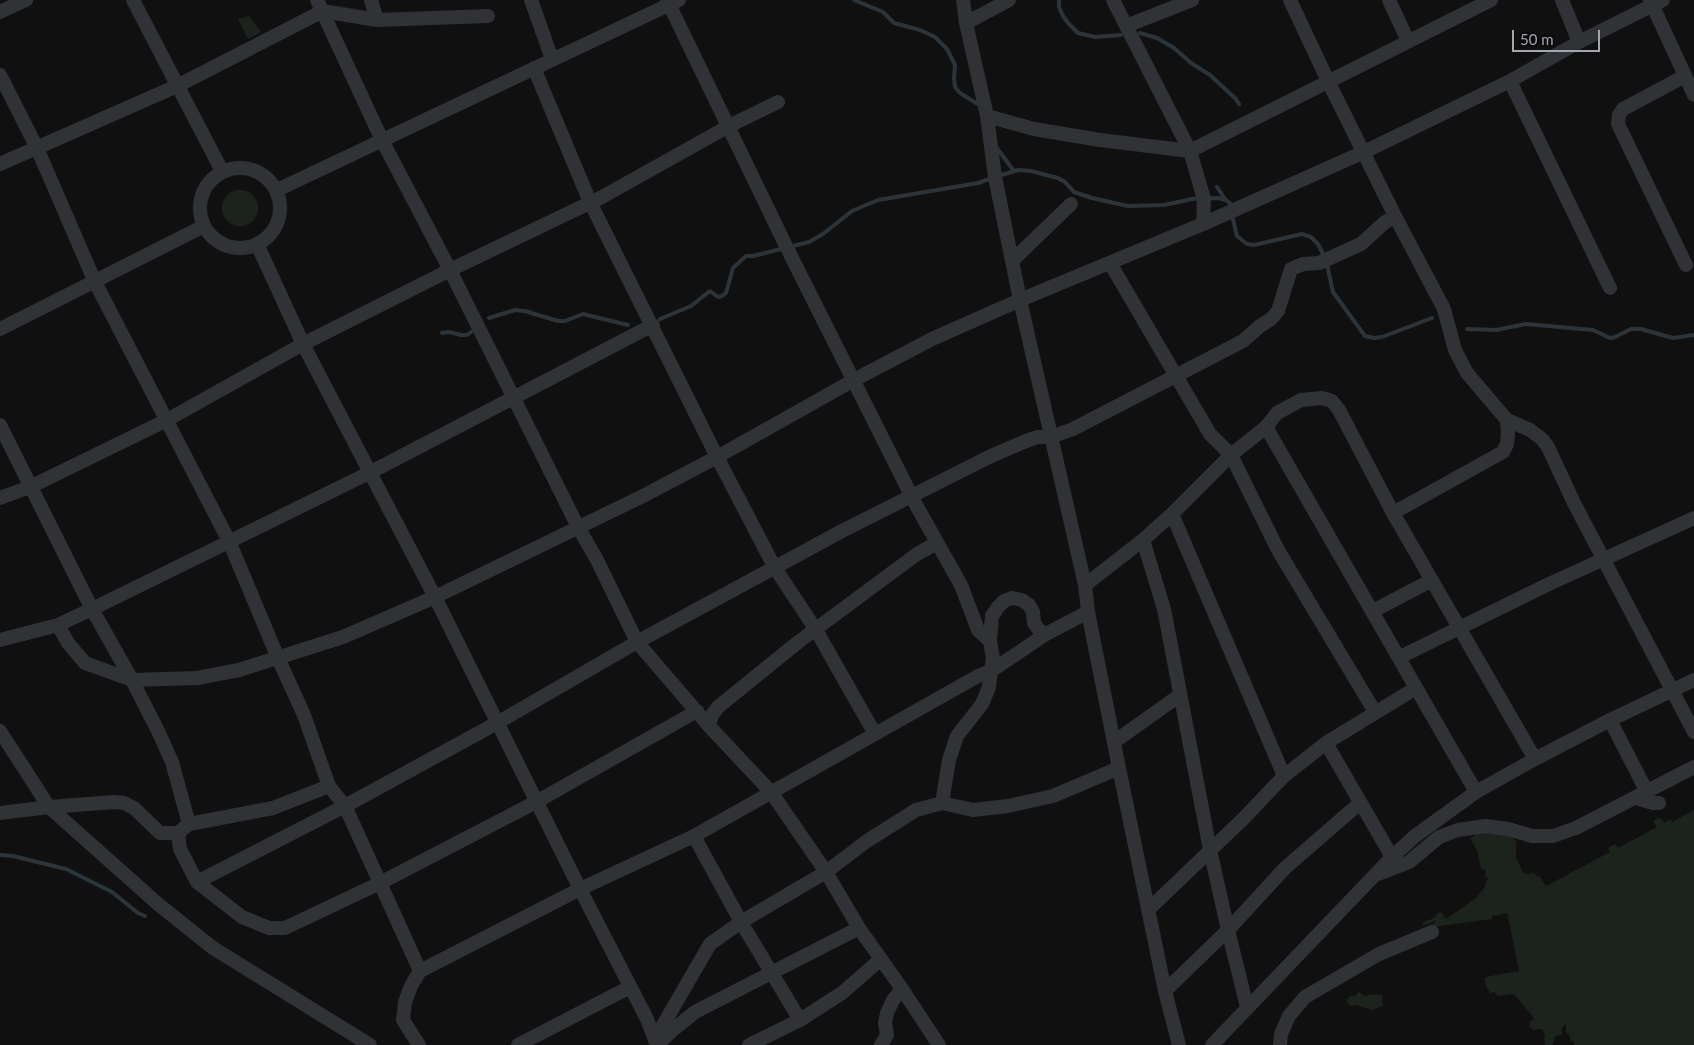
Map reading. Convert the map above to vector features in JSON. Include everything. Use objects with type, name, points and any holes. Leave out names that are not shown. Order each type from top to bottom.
[{"type":"street","points":[[0,12],[26,0]]},
{"type":"street","points":[[133,0],[222,171]]},
{"type":"street","points":[[371,0],[377,20]]},
{"type":"street","points":[[532,0],[552,60]]},
{"type":"street","points":[[964,0],[966,23],[987,116],[995,177],[1020,300],[1085,585],[1088,612],[1164,991],[1179,1045]]},
{"type":"street","points":[[966,23],[1009,0]]},
{"type":"street","points":[[1113,0],[1190,151],[1204,199],[1203,224]]},
{"type":"street","points":[[1127,28],[1192,0]]},
{"type":"street","points":[[1290,0],[1395,216],[1444,309],[1455,350],[1467,373],[1507,420],[1530,430],[1542,439],[1548,447],[1573,502],[1694,732]]},
{"type":"street","points":[[1389,0],[1408,41]]},
{"type":"street","points":[[987,116],[1034,129],[1100,140],[1190,151],[1408,41],[1476,3],[1491,0]]},
{"type":"street","points":[[1562,0],[1579,42]]},
{"type":"street","points":[[277,190],[672,1],[787,248],[912,495],[961,585],[978,630],[990,641]]},
{"type":"street","points":[[58,625],[68,643],[85,662],[132,680],[197,678],[239,670],[343,637],[435,597],[643,496],[718,457],[854,380],[932,339],[1020,300],[1203,224],[1364,152],[1510,81],[1655,2],[1694,95]]},
{"type":"street","points":[[320,6],[382,140],[450,270],[512,397],[578,527],[596,558],[637,642],[709,726],[771,792],[826,872],[859,928],[939,1045]]},
{"type":"street","points":[[0,164],[177,86],[320,6],[377,20],[488,16]]},
{"type":"street","points":[[534,68],[590,202],[718,457],[775,568],[816,630],[875,734]]},
{"type":"street","points":[[0,75],[37,148],[95,282],[229,541],[304,715],[329,786],[345,806],[420,971]]},
{"type":"street","points":[[1685,76],[1623,109],[1619,115],[1618,124],[1686,265]]},
{"type":"street","points":[[1510,81],[1610,288]]},
{"type":"street","points":[[0,498],[30,487],[167,420],[303,344],[450,270],[602,197],[729,126],[778,102]]},
{"type":"street","points":[[234,168],[247,168],[259,172],[277,190],[280,202],[280,215],[276,227],[269,237],[257,244],[246,248],[233,248],[221,244],[211,236],[204,226],[200,213],[202,195],[212,178],[222,171],[234,168]]},
{"type":"street","points":[[1013,260],[1071,204]]},
{"type":"street","points":[[197,882],[345,806],[497,723],[637,642],[842,531],[991,456],[1038,437],[1051,436],[1073,429],[1244,342],[1278,311],[1291,268],[1303,264],[1319,263],[1361,244],[1395,216]]},
{"type":"street","points":[[0,329],[204,226]]},
{"type":"street","points":[[257,244],[303,344],[435,597],[536,802],[647,1019],[656,1043]]},
{"type":"street","points":[[1110,263],[1210,434],[1231,456],[1278,550],[1375,712]]},
{"type":"street","points":[[0,640],[58,625],[92,609],[370,472],[652,325]]},
{"type":"street","points":[[1085,585],[1143,540],[1231,456],[1266,427],[1277,413],[1301,400],[1322,398],[1332,401],[1339,410],[1393,513],[1535,759]]},
{"type":"street","points":[[1393,513],[1503,452],[1507,444],[1507,420]]},
{"type":"street","points":[[0,426],[92,609],[132,680],[172,762],[184,829],[180,849],[197,882],[242,916],[269,928],[285,928],[380,883],[536,802],[698,713],[718,707]]},
{"type":"street","points":[[1266,427],[1476,792]]},
{"type":"street","points":[[1172,514],[1284,776]]},
{"type":"street","points":[[1400,657],[1459,627],[1694,518]]},
{"type":"street","points":[[1143,540],[1164,610],[1210,850],[1247,1007]]},
{"type":"street","points":[[709,726],[712,715],[718,707],[798,643],[917,554],[937,543]]},
{"type":"street","points":[[1373,611],[1432,580]]},
{"type":"street","points":[[942,803],[949,760],[958,736],[982,704],[989,687],[993,658],[990,641],[992,616],[1004,601],[1012,598],[1022,600],[1029,605],[1033,612],[1034,623],[1046,634]]},
{"type":"street","points":[[419,1044],[403,1020],[405,1002],[411,986],[420,971],[580,889],[694,836],[978,676],[991,671],[1046,634],[1088,612]]},
{"type":"street","points":[[1212,1045],[1374,875],[1416,836],[1476,792],[1610,720],[1694,680]]},
{"type":"street","points":[[1148,910],[1244,818],[1284,776],[1326,743],[1416,688]]},
{"type":"street","points":[[1114,742],[1180,695]]},
{"type":"street","points":[[1610,720],[1641,795],[1653,803],[1659,803]]},
{"type":"street","points":[[0,731],[49,806],[130,880],[213,948],[370,1045]]},
{"type":"street","points":[[1326,743],[1392,857]]},
{"type":"street","points":[[1374,875],[1409,862],[1440,837],[1458,830],[1486,826],[1508,829],[1532,836],[1553,836],[1576,828],[1694,767]]},
{"type":"street","points":[[656,1043],[710,944],[740,922],[826,872],[866,841],[916,810],[942,803],[973,810],[1008,806],[1053,796],[1119,768]]},
{"type":"street","points":[[0,813],[49,806],[105,802],[124,803],[134,808],[160,833],[273,808],[329,786]]},
{"type":"street","points":[[1164,991],[1228,930],[1285,868],[1360,803]]},
{"type":"street","points":[[694,836],[740,922],[800,1020]]},
{"type":"street","points":[[656,1043],[695,1012],[859,928]]},
{"type":"street","points":[[1280,1045],[1281,1034],[1289,1016],[1305,996],[1379,954],[1432,932]]},
{"type":"street","points":[[749,1045],[800,1020],[842,993],[881,959]]},
{"type":"street","points":[[518,1045],[630,987]]},
{"type":"street","points":[[881,1045],[887,1035],[885,1023],[887,1013],[893,1000],[902,989]]},
{"type":"shaded area","points":[[249,16],[261,32],[248,39],[238,19]]},
{"type":"shaded area","points":[[240,190],[247,191],[253,195],[257,201],[257,215],[253,221],[247,225],[240,226],[233,225],[227,221],[223,215],[222,208],[223,201],[227,195],[233,191]]},
{"type":"shaded area","points":[[1694,810],[1694,1045],[1574,1045],[1574,1042],[1571,1041],[1566,1032],[1566,1024],[1561,1031],[1563,1034],[1554,1037],[1552,1045],[1545,1045],[1543,1030],[1534,1030],[1529,1027],[1530,1021],[1534,1018],[1514,994],[1498,996],[1494,992],[1490,993],[1485,984],[1485,977],[1519,971],[1507,913],[1492,916],[1492,919],[1431,927],[1436,920],[1423,925],[1423,922],[1432,919],[1441,912],[1446,919],[1475,899],[1484,888],[1488,878],[1485,876],[1485,870],[1481,869],[1477,850],[1470,839],[1479,832],[1510,834],[1516,842],[1516,858],[1523,872],[1526,874],[1534,873],[1537,877],[1539,876],[1546,886],[1610,852],[1608,848],[1615,844],[1618,848],[1657,827],[1653,821],[1658,818],[1662,819],[1664,823],[1670,819],[1672,822]]},
{"type":"shaded area","points":[[1359,992],[1365,996],[1371,994],[1382,995],[1383,1006],[1372,1010],[1356,1005],[1351,1006],[1346,1002],[1350,996],[1355,996]]},
{"type":"waterway","points":[[854,0],[883,12],[894,23],[920,30],[935,37],[947,49],[955,65],[955,87],[960,93],[981,106]]},
{"type":"waterway","points":[[1059,0],[1059,7],[1063,16],[1078,33],[1095,37],[1121,35]]},
{"type":"waterway","points":[[1140,33],[1157,38],[1174,48],[1191,63],[1210,75],[1239,104]]},
{"type":"waterway","points":[[996,147],[1014,171]]},
{"type":"waterway","points":[[998,176],[1018,170],[1031,171],[1058,178],[1065,182],[1074,192],[1128,206],[1164,205],[1192,199],[1218,198],[1226,200],[1231,204],[1231,208]]},
{"type":"waterway","points":[[660,319],[691,306],[710,291],[718,297],[722,296],[726,293],[733,268],[746,256],[753,256],[809,242],[823,234],[852,211],[878,200],[978,183],[992,178]]},
{"type":"waterway","points":[[1217,187],[1225,199]]},
{"type":"waterway","points":[[1232,215],[1237,236],[1247,244],[1254,245],[1302,234],[1311,237],[1318,244],[1326,260],[1333,292],[1365,336],[1382,337],[1432,318]]},
{"type":"waterway","points":[[489,318],[515,310],[525,311],[558,321],[565,321],[583,314],[628,325]]},
{"type":"waterway","points":[[1467,329],[1496,330],[1526,324],[1593,330],[1610,338],[1631,329],[1641,329],[1673,338],[1694,335]]},
{"type":"waterway","points":[[442,333],[449,332],[467,335],[471,332]]},
{"type":"waterway","points":[[0,855],[13,856],[66,869],[112,892],[138,913],[145,916]]}]
